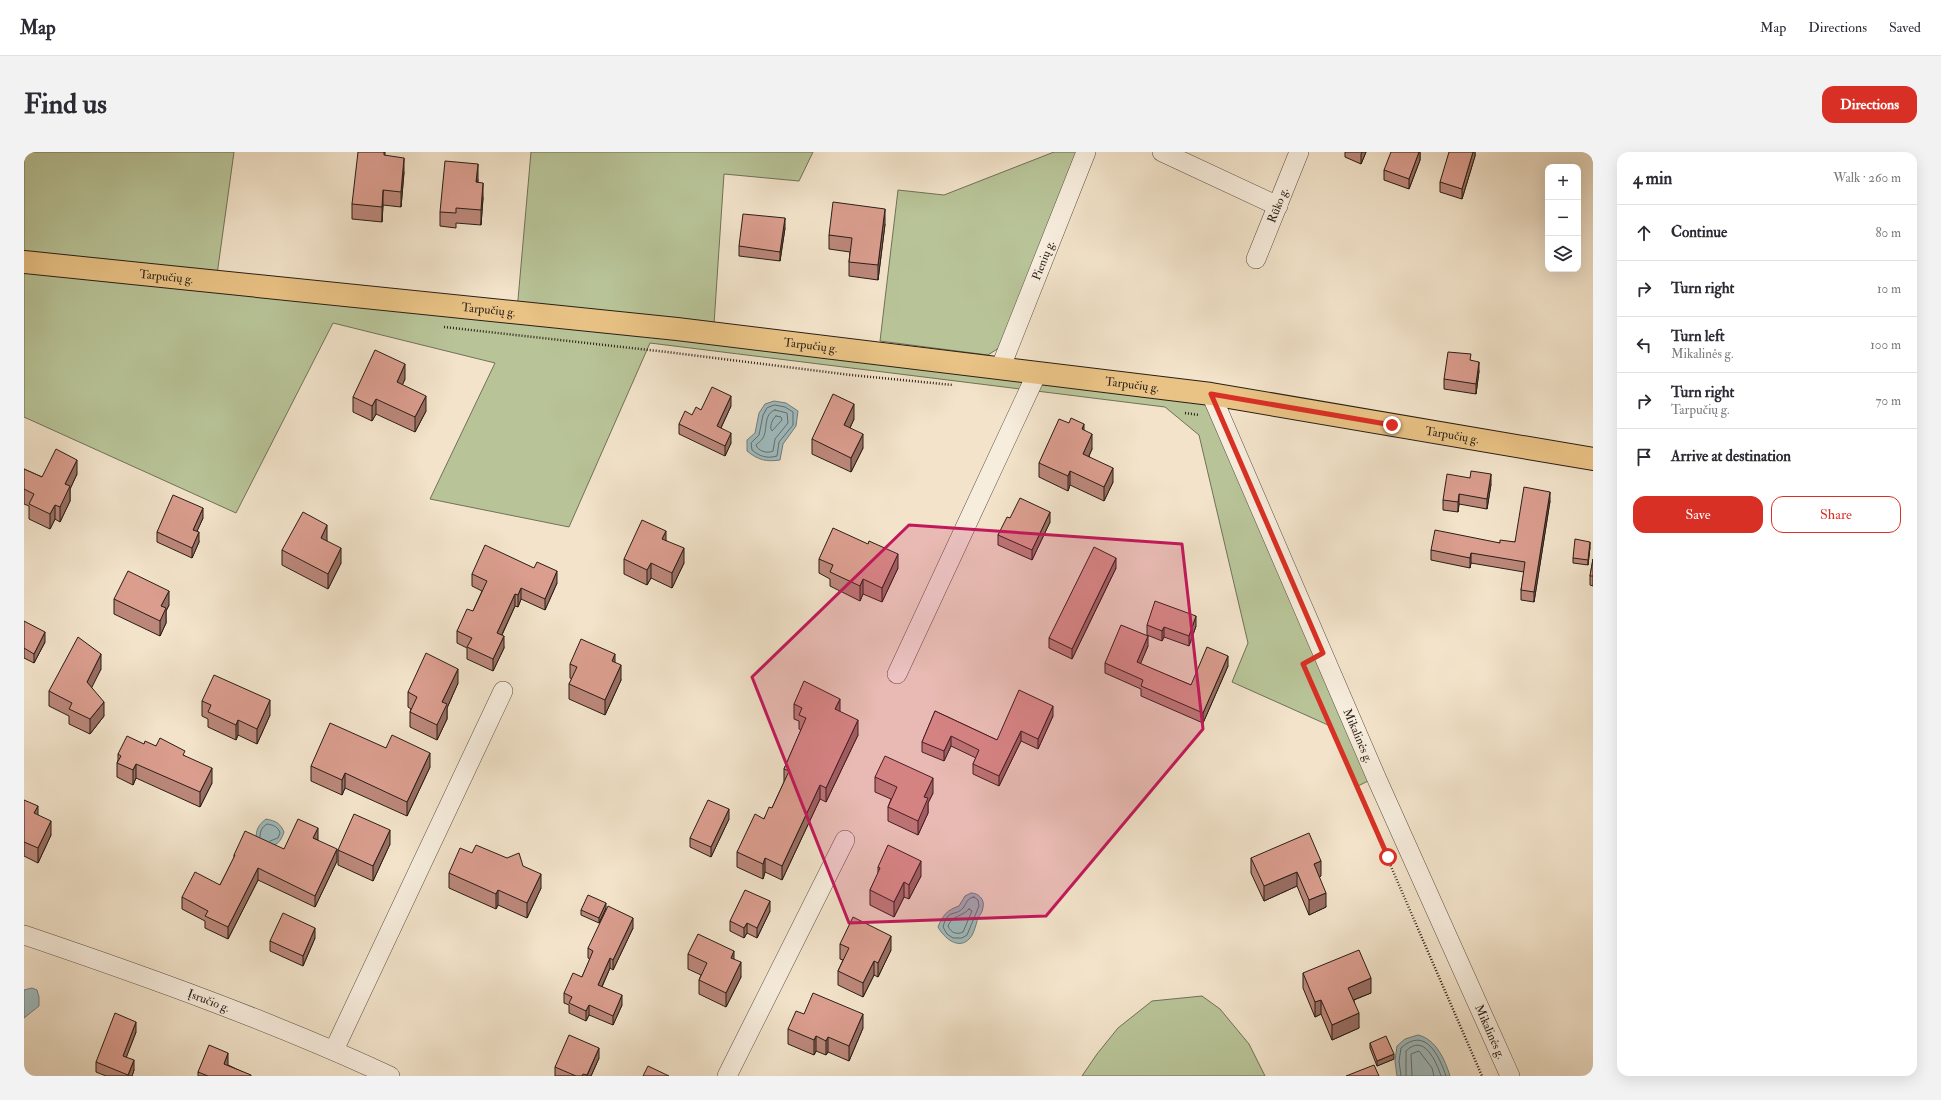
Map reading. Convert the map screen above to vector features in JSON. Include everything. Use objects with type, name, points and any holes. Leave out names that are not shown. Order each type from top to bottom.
[{"type":"main road","name":"Tarpučių g.","points":[[24,262],[517,311],[1211,394],[1593,459]]},
{"type":"street","name":"Pienių g.","points":[[1000,369],[1086,152]]},
{"type":"street","points":[[1162,152],[1278,206]]},
{"type":"street","name":"Rūko g.","points":[[1256,259],[1299,152]]},
{"type":"street","points":[[897,674],[1037,373]]},
{"type":"street","name":"Mikalinės g.","points":[[1211,394],[1323,653],[1510,1076]]},
{"type":"street","points":[[334,1050],[503,691]]},
{"type":"street","points":[[727,1076],[845,840]]},
{"type":"street","name":"Įsručio g.","points":[[24,935],[150,977],[334,1050],[390,1076]]},
{"type":"path","points":[[437,326],[667,352],[851,375],[959,385]]},
{"type":"path","points":[[1183,413],[1222,418]]},
{"type":"path","points":[[1323,653],[1303,664],[1482,1076]]},
{"type":"highlighted area","points":[[909,525],[1182,544],[1203,729],[1046,916],[849,923],[752,677]]},
{"type":"green space","points":[[24,152],[234,152],[216,282],[517,311],[531,152],[813,152],[799,181],[724,174],[714,324],[1211,394],[1376,777],[1356,787],[1328,725],[1232,682],[1248,643],[1199,435],[1165,407],[650,343],[569,527],[430,499],[495,363],[333,323],[236,513],[24,417]]},
{"type":"green space","points":[[1054,152],[1077,152],[1005,344],[988,355],[880,341],[898,190],[944,195]]},
{"type":"green space","points":[[1202,996],[1220,1009],[1249,1044],[1265,1076],[1082,1076],[1118,1028],[1152,1001]]},
{"type":"water","points":[[774,401],[786,403],[798,411],[796,426],[783,444],[780,460],[770,461],[759,458],[747,451],[747,440],[755,433],[759,413],[765,404]]},
{"type":"water","points":[[266,819],[277,823],[281,826],[284,832],[279,842],[273,845],[265,844],[256,839],[258,828]]},
{"type":"water","points":[[971,893],[978,895],[983,901],[981,913],[974,931],[966,942],[952,942],[938,927],[946,914],[951,909],[959,906],[965,896]]},
{"type":"water","points":[[32,988],[37,990],[39,1006],[24,1018],[24,990]]},
{"type":"water","points":[[1418,1035],[1430,1041],[1439,1051],[1450,1076],[1397,1076],[1395,1061],[1397,1046],[1405,1039]]},
{"type":"building","points":[[358,152],[384,152],[384,155],[404,158],[401,192],[383,190],[382,207],[352,204]]},
{"type":"building","points":[[1391,152],[1419,152],[1409,179],[1384,170]]},
{"type":"building","points":[[1449,152],[1473,152],[1462,189],[1440,182]]},
{"type":"building","points":[[445,161],[478,164],[476,182],[483,183],[481,210],[456,208],[456,213],[440,212]]},
{"type":"building","points":[[833,202],[885,209],[878,265],[849,262],[852,238],[829,235]]},
{"type":"building","points":[[743,214],[785,218],[780,252],[739,246]]},
{"type":"building","points":[[375,350],[405,364],[397,382],[426,396],[415,417],[376,399],[372,406],[353,397]]},
{"type":"building","points":[[1448,352],[1471,354],[1470,360],[1479,362],[1476,384],[1444,379]]},
{"type":"building","points":[[712,387],[731,396],[717,426],[731,433],[725,446],[679,424],[685,411],[692,415],[696,407],[701,410]]},
{"type":"building","points":[[833,394],[854,404],[844,425],[863,434],[851,458],[812,439]]},
{"type":"building","points":[[1071,418],[1084,424],[1082,429],[1092,434],[1083,454],[1113,468],[1104,487],[1070,471],[1068,476],[1039,463],[1059,419],[1069,423]]},
{"type":"building","points":[[56,449],[77,460],[65,484],[70,486],[60,507],[55,505],[50,514],[29,504],[34,494],[24,489],[24,469],[42,477]]},
{"type":"building","points":[[1471,471],[1491,474],[1487,499],[1459,494],[1458,502],[1443,500],[1447,474],[1470,478]]},
{"type":"building","points":[[1524,487],[1550,492],[1534,592],[1521,590],[1525,562],[1471,553],[1470,558],[1431,550],[1435,530],[1500,543],[1500,540],[1515,542]]},
{"type":"building","points":[[173,495],[203,508],[193,530],[199,532],[192,548],[157,532]]},
{"type":"building","points":[[1020,498],[1050,512],[1032,550],[998,535],[1007,517],[1010,518]]},
{"type":"building","points":[[303,512],[327,525],[321,538],[341,548],[328,574],[282,550]]},
{"type":"building","points":[[642,520],[666,531],[662,539],[684,548],[672,573],[651,563],[647,570],[624,559]]},
{"type":"building","points":[[833,528],[868,544],[869,541],[898,554],[882,588],[863,579],[860,586],[830,572],[833,565],[819,559]]},
{"type":"building","points":[[1575,539],[1590,542],[1588,560],[1573,558]]},
{"type":"building","points":[[485,545],[534,568],[537,562],[557,571],[545,599],[521,588],[518,595],[515,594],[497,633],[504,636],[493,659],[467,647],[472,638],[457,631],[467,609],[473,611],[487,581],[472,574]]},
{"type":"building","points":[[1094,547],[1116,558],[1072,649],[1049,638]]},
{"type":"building","points":[[1593,559],[1593,576],[1590,576]]},
{"type":"building","points":[[128,571],[169,591],[161,606],[166,608],[160,621],[114,599]]},
{"type":"building","points":[[1155,601],[1196,616],[1189,636],[1164,627],[1162,631],[1147,625]]},
{"type":"building","points":[[24,621],[45,632],[34,654],[24,648]]},
{"type":"building","points":[[1121,625],[1148,636],[1137,662],[1191,685],[1207,647],[1228,656],[1203,713],[1141,686],[1143,680],[1105,663]]},
{"type":"building","points":[[78,637],[101,654],[87,682],[104,702],[90,719],[69,709],[72,703],[49,691]]},
{"type":"building","points":[[581,639],[615,654],[612,661],[621,665],[605,700],[569,684],[577,667],[570,664]]},
{"type":"building","points":[[426,653],[458,669],[442,702],[447,704],[437,725],[410,712],[417,697],[408,692]]},
{"type":"building","points":[[214,675],[270,700],[257,729],[238,720],[236,725],[208,712],[211,705],[202,701]]},
{"type":"building","points":[[804,681],[840,699],[835,709],[858,720],[826,788],[820,785],[782,866],[765,858],[763,864],[737,852],[755,814],[764,819],[769,807],[772,808],[789,771],[784,769],[806,718],[799,715],[802,708],[794,704]]},
{"type":"building","points":[[1019,690],[1053,706],[1038,739],[1021,731],[999,776],[973,764],[979,750],[951,736],[944,751],[922,742],[935,711],[997,740]]},
{"type":"building","points":[[330,723],[386,748],[392,735],[430,753],[407,802],[345,773],[342,780],[311,766]]},
{"type":"building","points":[[127,736],[144,744],[145,741],[156,746],[160,738],[185,751],[183,755],[212,768],[200,792],[136,764],[133,770],[117,763],[121,756],[118,754]]},
{"type":"building","points":[[885,756],[933,778],[924,797],[928,798],[918,821],[888,807],[897,787],[875,777]]},
{"type":"building","points":[[24,800],[38,806],[34,813],[51,821],[38,848],[24,842]]},
{"type":"building","points":[[708,800],[729,809],[711,847],[690,838]]},
{"type":"building","points":[[354,814],[390,830],[373,866],[338,850]]},
{"type":"building","points":[[298,819],[318,828],[313,838],[337,849],[315,896],[258,868],[228,927],[205,916],[208,911],[182,897],[195,872],[220,885],[245,831],[284,849]]},
{"type":"building","points":[[1309,833],[1321,861],[1314,864],[1326,893],[1309,900],[1297,872],[1264,886],[1251,858]]},
{"type":"building","points":[[476,845],[507,858],[519,853],[523,866],[541,874],[527,903],[498,890],[496,894],[449,873],[460,848],[472,853]]},
{"type":"building","points":[[888,845],[921,861],[909,885],[904,882],[894,902],[870,890]]},
{"type":"building","points":[[745,890],[770,901],[757,928],[747,923],[744,928],[730,921]]},
{"type":"building","points":[[588,895],[606,903],[599,918],[581,910]]},
{"type":"building","points":[[608,906],[633,918],[613,960],[610,958],[598,985],[622,995],[613,1016],[589,1005],[586,1011],[569,1003],[572,997],[564,993],[573,973],[582,977],[593,951],[588,948]]},
{"type":"building","points":[[283,913],[315,928],[303,956],[270,941]]},
{"type":"building","points":[[853,917],[891,936],[878,963],[874,961],[863,983],[838,971],[849,948],[840,944]]},
{"type":"building","points":[[698,934],[734,951],[731,958],[741,962],[726,993],[699,980],[707,963],[688,954]]},
{"type":"building","points":[[1359,950],[1371,978],[1348,988],[1359,1013],[1332,1025],[1321,1000],[1315,1002],[1303,973]]},
{"type":"building","points":[[813,993],[863,1014],[849,1046],[828,1037],[826,1041],[816,1036],[814,1040],[788,1029],[796,1011],[804,1014]]},
{"type":"building","points":[[115,1013],[136,1022],[123,1056],[134,1060],[128,1075],[96,1062]]},
{"type":"building","points":[[569,1035],[599,1048],[587,1075],[583,1074],[582,1076],[576,1076],[555,1067]]},
{"type":"building","points":[[1386,1036],[1394,1054],[1377,1061],[1370,1043]]},
{"type":"building","points":[[209,1045],[228,1053],[224,1064],[251,1076],[208,1076],[198,1072]]},
{"type":"building","points":[[1374,1065],[1379,1076],[1346,1076]]},
{"type":"building","points":[[648,1066],[669,1076],[643,1076]]},
{"type":"route","points":[[1388,857],[1303,664],[1323,653],[1211,394],[1392,425]]}]
